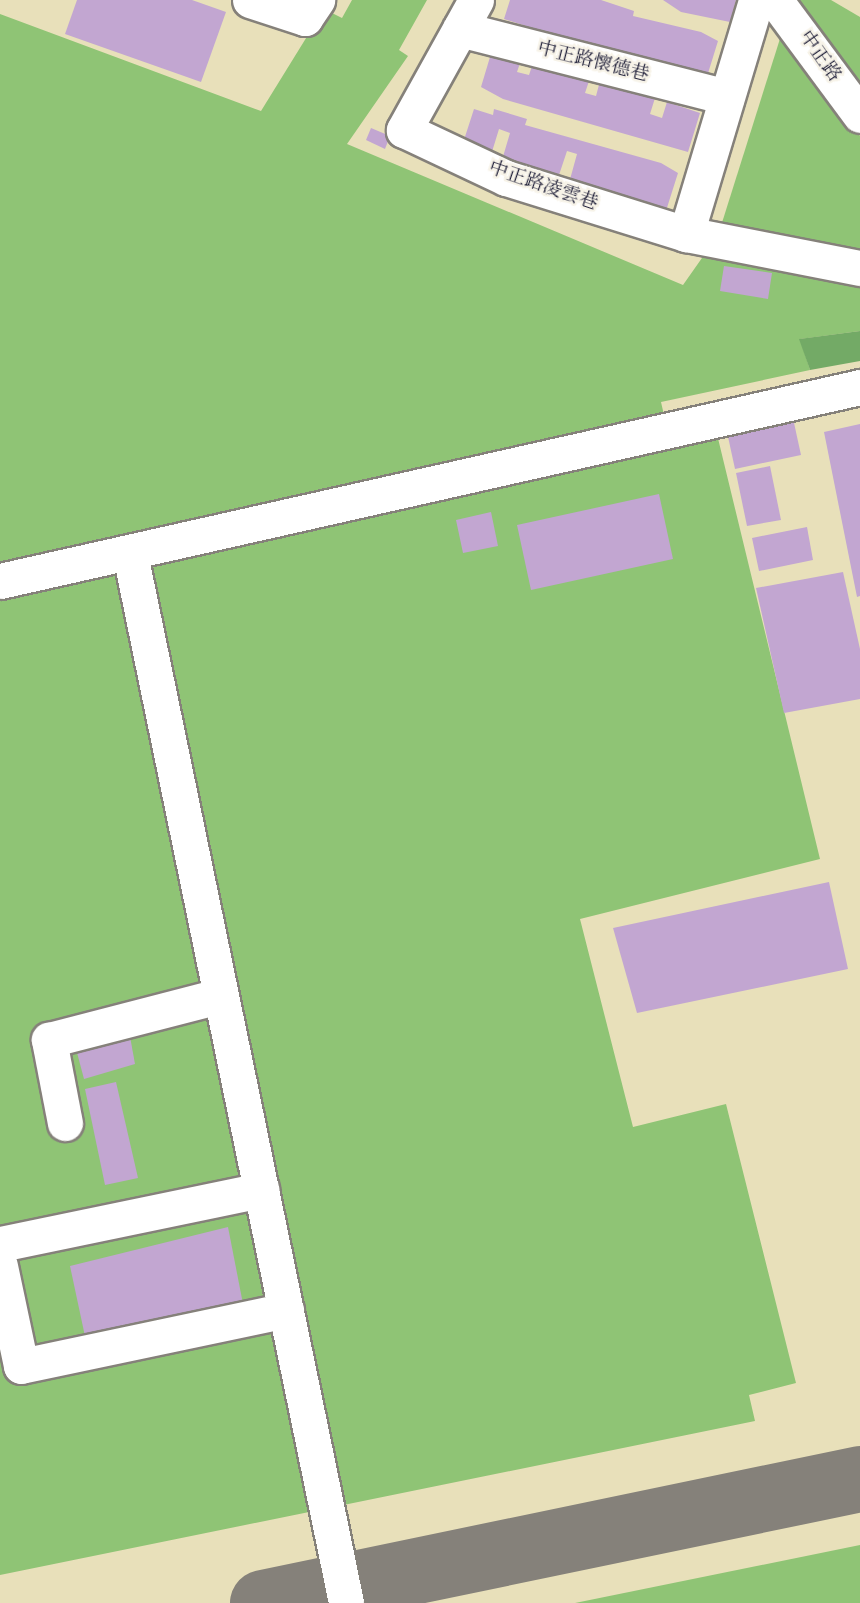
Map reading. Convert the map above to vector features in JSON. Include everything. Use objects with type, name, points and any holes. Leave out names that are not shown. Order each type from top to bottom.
[{"type":"lane","points":[[250,0],[311,9]]},
{"type":"lane","points":[[686,234],[756,0]]},
{"type":"lane","name":"中正路","points":[[775,0],[860,116]]},
{"type":"lane","name":"中正路懷德巷","points":[[468,14],[726,97]]},
{"type":"lane","name":"中正路凌雲巷","points":[[468,14],[404,130],[506,178],[686,234],[860,268]]},
{"type":"lane","points":[[0,581],[130,554],[860,387]]},
{"type":"lane","points":[[130,554],[346,1603]]},
{"type":"lane","points":[[65,1123],[49,1040],[219,996]]},
{"type":"lane","points":[[0,1244],[261,1190]]},
{"type":"lane","points":[[0,1266],[21,1366],[286,1310]]},
{"type":"green space","points":[[352,0],[427,0],[399,50],[408,56],[347,144],[683,285],[709,248],[860,278],[860,331],[800,339],[810,370],[661,402],[669,437],[715,426],[820,859],[580,919],[633,1127],[726,1104],[796,1383],[749,1395],[755,1421],[0,1575],[0,14],[261,111],[324,9],[342,18]]},
{"type":"green space","points":[[788,0],[831,0],[860,17],[860,94]]},
{"type":"green space","points":[[784,26],[860,136],[860,258],[720,229]]},
{"type":"green space","points":[[860,331],[860,361],[810,370],[799,339]]},
{"type":"green space","points":[[860,1545],[860,1603],[575,1603]]},
{"type":"building","points":[[77,0],[192,0],[226,12],[201,82],[65,34]]},
{"type":"building","points":[[510,0],[601,0],[634,11],[633,16],[701,32],[718,41],[705,83],[504,19]]},
{"type":"building","points":[[663,0],[736,0],[730,22],[681,12]]},
{"type":"building","points":[[493,47],[522,57],[517,72],[529,75],[534,60],[590,78],[585,93],[596,96],[600,81],[655,98],[650,114],[662,118],[667,102],[700,113],[688,152],[503,99],[481,87]]},
{"type":"building","points":[[474,109],[493,115],[494,109],[527,119],[525,125],[661,163],[678,173],[665,214],[569,183],[577,154],[567,151],[558,178],[502,160],[510,133],[499,129],[491,155],[462,146]]},
{"type":"building","points":[[371,128],[390,136],[385,149],[366,140]]},
{"type":"building","points":[[724,266],[772,273],[768,299],[720,291]]},
{"type":"building","points":[[791,409],[801,455],[735,469],[725,423]]},
{"type":"building","points":[[860,424],[860,596],[857,597],[824,432]]},
{"type":"building","points":[[770,466],[781,520],[747,526],[736,473]]},
{"type":"building","points":[[659,494],[673,559],[531,590],[517,525]]},
{"type":"building","points":[[491,512],[498,546],[463,553],[456,520]]},
{"type":"building","points":[[807,527],[813,560],[759,571],[752,538]]},
{"type":"building","points":[[843,572],[860,649],[860,699],[784,713],[756,588]]},
{"type":"building","points":[[829,882],[848,969],[637,1013],[613,928]]},
{"type":"building","points":[[129,1031],[135,1064],[84,1079],[75,1045]]},
{"type":"building","points":[[116,1082],[138,1178],[105,1185],[85,1089]]},
{"type":"building","points":[[228,1227],[243,1304],[86,1341],[70,1266]]},
{"type":"taxiway","points":[[263,1603],[860,1479]]}]
